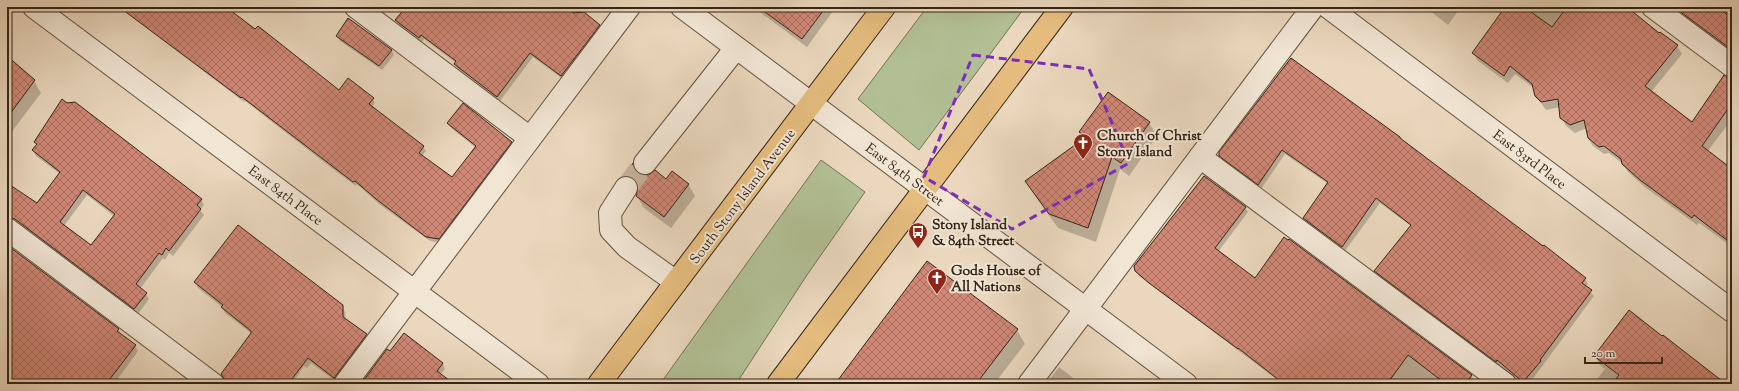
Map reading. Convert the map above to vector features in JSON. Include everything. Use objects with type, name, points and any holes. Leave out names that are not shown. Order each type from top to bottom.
[{"type":"highway","name":"South Stony Island Avenue","points":[[599,384],[884,7]]},
{"type":"highway","points":[[778,384],[924,188],[1062,7]]},
{"type":"street","name":"East 84th Place","points":[[34,7],[538,384]]},
{"type":"street","points":[[356,7],[530,138]]},
{"type":"street","points":[[345,384],[629,7]]},
{"type":"street","name":"East 84th Street","points":[[682,7],[1186,384]]},
{"type":"street","points":[[1029,384],[1312,7]]},
{"type":"street","name":"East 83rd Place","points":[[1328,7],[1732,312]]},
{"type":"street","points":[[1653,7],[1732,66]]},
{"type":"street","points":[[645,163],[736,48]]},
{"type":"street","points":[[1200,157],[1505,384]]},
{"type":"street","points":[[626,188],[610,213],[611,230],[627,247],[676,282]]},
{"type":"street","points":[[7,229],[213,384]]},
{"type":"highlighted area","points":[[973,55],[1089,69],[1129,163],[1012,229],[924,177]]},
{"type":"green space","points":[[927,7],[1025,7],[919,150],[858,99]]},
{"type":"green space","points":[[821,160],[865,192],[807,275],[736,384],[660,384]]},
{"type":"building","points":[[119,7],[226,7],[255,29],[258,26],[339,90],[348,78],[374,98],[369,104],[424,146],[419,153],[452,177],[476,146],[447,123],[463,103],[512,142],[439,239],[426,237],[355,181],[353,182],[242,97],[241,98]]},
{"type":"building","points":[[406,7],[572,7],[573,13],[584,12],[600,25],[561,76],[530,53],[497,97],[454,64],[456,61],[421,35],[419,38],[395,20]]},
{"type":"building","points":[[758,7],[826,7],[802,39]]},
{"type":"building","points":[[1505,7],[1524,7],[1552,27],[1567,7],[1627,7],[1659,33],[1660,32],[1678,45],[1645,86],[1692,122],[1724,75],[1732,78],[1732,103],[1702,146],[1732,169],[1732,244],[1694,215],[1692,218],[1640,180],[1622,164],[1621,159],[1604,146],[1599,147],[1588,138],[1584,120],[1570,125],[1560,118],[1558,99],[1541,102],[1535,96],[1532,84],[1510,66],[1504,76],[1472,53]]},
{"type":"building","points":[[1674,7],[1718,7],[1732,19],[1732,50]]},
{"type":"building","points":[[348,18],[392,50],[379,66],[336,36]]},
{"type":"building","points":[[7,56],[35,80],[7,118]]},
{"type":"building","points":[[1291,58],[1400,137],[1586,278],[1582,283],[1592,290],[1540,360],[1541,361],[1523,382],[1497,360],[1496,362],[1374,271],[1411,225],[1376,198],[1342,247],[1303,218],[1328,182],[1282,150],[1258,185],[1219,156],[1219,152]]},
{"type":"building","name":"Church of Christ Stony Island","points":[[1108,92],[1150,122],[1121,163],[1112,157],[1088,228],[1049,214],[1025,181],[1086,137],[1079,132]]},
{"type":"building","points":[[62,99],[67,103],[75,102],[202,199],[197,205],[201,209],[169,251],[166,248],[162,255],[159,253],[136,284],[147,293],[134,309],[15,219],[7,217],[7,183],[37,203],[60,172],[32,150],[37,144],[34,142]],"holes":[[[83,190],[115,214],[91,245],[60,222]]]},
{"type":"building","points":[[633,163],[637,173],[643,175],[650,174],[655,170],[666,179],[672,171],[689,184],[664,217],[636,196],[638,188],[637,182],[633,178],[623,176]]},
{"type":"building","points":[[1204,176],[1246,207],[1215,248],[1255,278],[1284,237],[1288,240],[1289,239],[1472,375],[1465,384],[1446,384],[1408,355],[1387,384],[1284,384],[1135,271],[1134,266]]},
{"type":"building","points":[[238,225],[343,305],[343,317],[367,334],[334,378],[308,358],[288,384],[225,384],[221,374],[251,331],[221,307],[223,305],[194,282]]},
{"type":"building","points":[[7,245],[119,329],[117,331],[136,345],[106,384],[7,384]]},
{"type":"building","name":"Gods House of All Nations","points":[[927,261],[1018,329],[976,384],[835,384]]},
{"type":"building","points":[[1629,310],[1726,384],[1612,384],[1619,375],[1594,356]]},
{"type":"building","points":[[404,333],[443,363],[437,371],[454,384],[361,384],[387,349],[390,351]]},
{"type":"tunnel","points":[[626,188],[645,163]]},
{"type":"place","name":"Church of Christ Stony Island","points":[[1083,160]]},
{"type":"place","name":"Stony Island & 84th Street","points":[[918,249]]},
{"type":"place","name":"Gods House of All Nations","points":[[937,295]]}]
